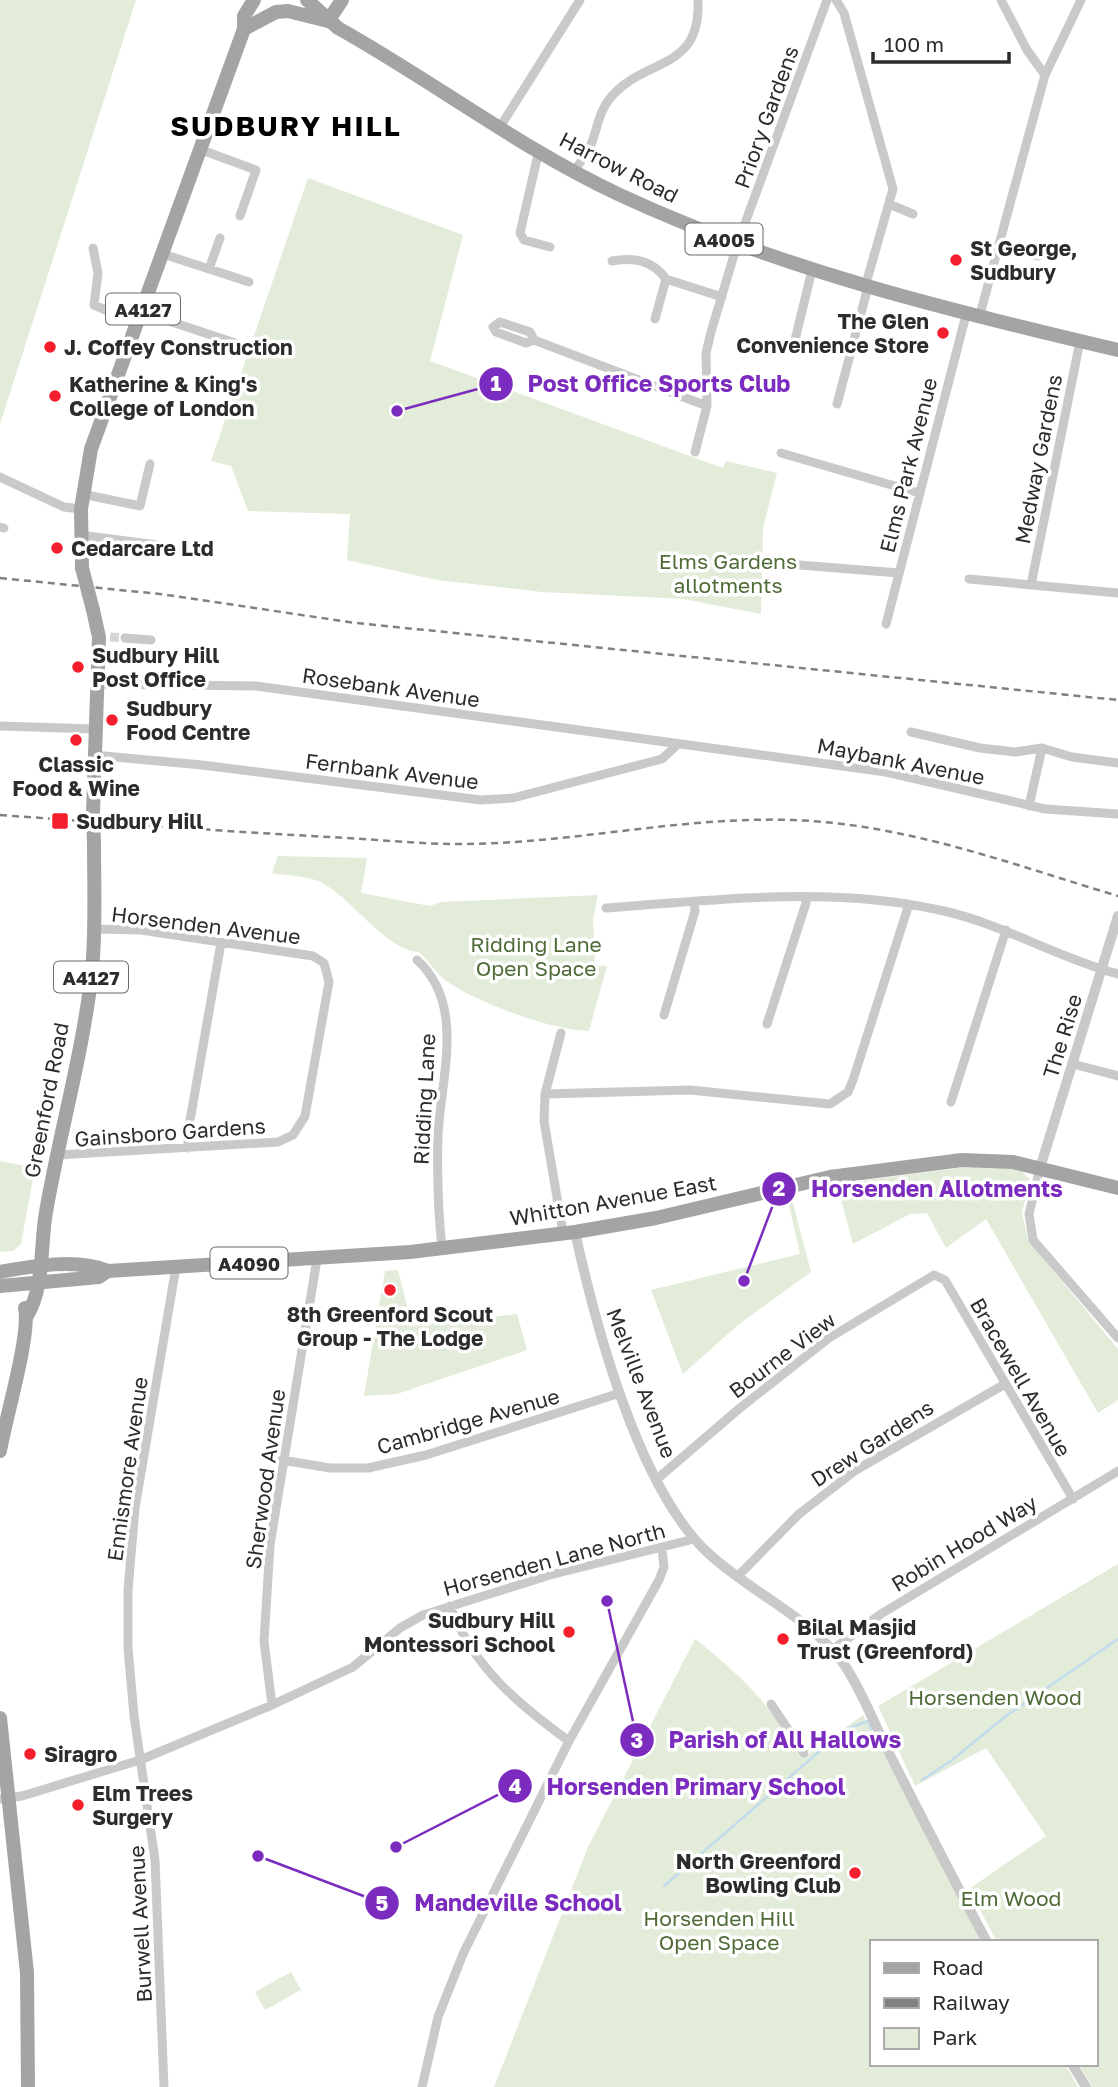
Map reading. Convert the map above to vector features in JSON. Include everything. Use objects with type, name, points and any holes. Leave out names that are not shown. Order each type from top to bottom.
[{"type":"main road","name":"Harrow Road","points":[[254,0],[328,22],[500,127],[618,194],[737,245],[972,317],[1118,350]]},
{"type":"main road","name":"Greenford Road","points":[[0,1451],[27,1316],[32,1308],[37,1241],[42,1233],[73,1089],[92,974],[95,929],[93,755],[98,684],[105,637],[93,610],[82,568],[81,502],[92,449],[244,29],[244,16],[254,0]]},
{"type":"main road","name":"Harrow Road","points":[[307,0],[321,10],[328,22]]},
{"type":"main road","points":[[328,22],[342,0]]},
{"type":"main road","points":[[244,29],[284,8]]},
{"type":"main road","name":"Whitton Avenue East","points":[[36,1267],[97,1266],[108,1271],[317,1259],[442,1248],[569,1233],[656,1218],[830,1177],[899,1167],[987,1160],[1040,1168],[1118,1188]]},
{"type":"main road","name":"A4090","points":[[0,1272],[36,1267]]},
{"type":"main road","name":"Whitton Avenue East","points":[[33,1283],[99,1277],[108,1271]]},
{"type":"main road","name":"A4090","points":[[0,1286],[33,1283]]},
{"type":"main road","points":[[0,1718],[4,1798],[27,1973],[28,2087]]},
{"type":"street","points":[[500,127],[580,0]]},
{"type":"street","points":[[575,170],[591,145],[601,110],[617,90],[671,61],[689,45],[698,23],[698,0]]},
{"type":"street","name":"Priory Gardens","points":[[695,452],[706,406],[706,353],[737,245],[827,0]]},
{"type":"street","points":[[835,0],[844,13],[893,189],[837,404]]},
{"type":"street","points":[[1001,0],[1021,40],[1045,75]]},
{"type":"street","name":"Elms Park Avenue","points":[[886,624],[919,493],[972,317],[997,246],[1045,75],[1081,0]]},
{"type":"street","points":[[199,149],[256,170],[240,216]]},
{"type":"street","points":[[539,150],[520,233],[524,240],[550,247]]},
{"type":"street","points":[[890,204],[913,214]]},
{"type":"street","points":[[209,269],[220,238]]},
{"type":"street","points":[[997,246],[1038,256]]},
{"type":"street","points":[[93,248],[97,273],[94,305],[235,343]]},
{"type":"street","points":[[163,254],[249,282]]},
{"type":"street","points":[[612,261],[632,257],[648,263],[666,279],[722,297]]},
{"type":"street","points":[[795,340],[812,270]]},
{"type":"street","points":[[655,318],[666,279]]},
{"type":"street","points":[[534,340],[706,406]]},
{"type":"street","name":"Medway Gardens","points":[[1031,585],[1080,341]]},
{"type":"street","points":[[781,453],[919,493]]},
{"type":"street","points":[[1,479],[64,507],[81,502],[140,506],[150,464]]},
{"type":"street","points":[[80,535],[165,546]]},
{"type":"street","points":[[762,562],[899,573]]},
{"type":"street","points":[[969,579],[1118,593]]},
{"type":"street","points":[[125,638],[151,640]]},
{"type":"street","name":"Rosebank Avenue","points":[[98,684],[256,686],[677,745]]},
{"type":"street","points":[[0,726],[95,729]]},
{"type":"street","points":[[911,732],[1015,752],[1042,748],[1072,757],[1118,763]]},
{"type":"street","name":"Fernbank Avenue","points":[[93,755],[202,765],[489,800],[513,798],[662,759],[677,745]]},
{"type":"street","name":"Maybank Avenue","points":[[677,745],[886,772],[1030,806],[1067,812],[1118,814]]},
{"type":"street","points":[[1030,806],[1042,748]]},
{"type":"street","points":[[767,1024],[806,902],[805,897]]},
{"type":"street","points":[[606,908],[805,897],[878,898],[1006,930],[1118,974]]},
{"type":"street","points":[[664,1015],[695,911],[694,902]]},
{"type":"street","points":[[545,1094],[658,1089],[830,1104],[840,1100],[848,1093],[853,1080],[909,904]]},
{"type":"street","name":"The Rise","points":[[1040,1168],[1118,916]]},
{"type":"street","name":"Horsenden Avenue","points":[[95,929],[141,930],[313,956],[324,963],[329,982],[305,1116],[293,1135],[286,1139]]},
{"type":"street","points":[[951,1102],[1006,930]]},
{"type":"street","points":[[188,1148],[187,1132],[221,943]]},
{"type":"street","name":"Ridding Lane","points":[[417,960],[435,980],[445,1007],[446,1053],[438,1160],[442,1248]]},
{"type":"street","points":[[561,1033],[545,1094],[547,1151],[569,1233]]},
{"type":"street","points":[[1073,1064],[1118,1076]]},
{"type":"street","name":"Gainsboro Gardens","points":[[57,1155],[278,1142],[286,1139]]},
{"type":"street","points":[[1040,1168],[1029,1214],[1033,1240],[1118,1338]]},
{"type":"street","name":"Melville Avenue","points":[[569,1233],[620,1393],[657,1479],[694,1539]]},
{"type":"street","name":"Sherwood Avenue","points":[[272,1704],[265,1660],[264,1620],[282,1460],[317,1259]]},
{"type":"street","name":"Ennismore Avenue","points":[[140,1760],[130,1681],[128,1590],[135,1508],[176,1267]]},
{"type":"street","name":"Bracewell Avenue","points":[[938,1275],[945,1280],[1073,1499]]},
{"type":"street","name":"Bourne View","points":[[657,1479],[740,1408],[829,1339],[927,1276],[938,1275]]},
{"type":"street","name":"Drew Gardens","points":[[738,1576],[799,1514],[846,1477],[903,1440],[1005,1384]]},
{"type":"street","name":"Cambridge Avenue","points":[[282,1460],[330,1468],[368,1468],[426,1455],[620,1393]]},
{"type":"street","name":"Robin Hood Way","points":[[832,1650],[881,1614],[1118,1471]]},
{"type":"street","name":"Horsenden Lane North","points":[[4,1798],[140,1760],[337,1676],[413,1619],[574,1569],[663,1549],[694,1539],[738,1576],[798,1618],[832,1650],[851,1676],[986,1940]]},
{"type":"street","points":[[422,2087],[438,2017],[463,1954],[569,1741],[659,1580],[664,1567],[663,1549]]},
{"type":"street","points":[[450,1606],[472,1651],[501,1688],[569,1741]]},
{"type":"street","points":[[771,1704],[804,1753]]},
{"type":"street","name":"Burwell Avenue","points":[[140,1760],[152,1822],[155,1860],[164,2087]]},
{"type":"street","points":[[1073,2066],[1086,2087]]},
{"type":"green space","points":[[0,0],[136,0],[0,424]]},
{"type":"green space","name":"Elms Gardens allotments","points":[[308,178],[463,235],[430,361],[723,468],[726,461],[777,473],[763,528],[761,614],[683,599],[542,592],[437,580],[347,560],[350,514],[248,511],[231,466],[211,461]]},
{"type":"green space","name":"Ridding Lane Open Space","points":[[278,856],[367,858],[361,893],[430,906],[441,902],[598,895],[593,919],[595,965],[607,966],[589,1031],[555,1026],[515,1014],[459,989],[442,977],[419,952],[396,944],[326,885],[307,878],[272,873]]},
{"type":"green space","points":[[0,1161],[35,1168],[21,1244],[13,1251],[0,1252]]},
{"type":"green space","points":[[993,1166],[1020,1170],[1030,1179],[1022,1213],[1028,1240],[1118,1349],[1118,1400],[1098,1413],[986,1219],[946,1248],[927,1213],[910,1214],[853,1244],[837,1184]]},
{"type":"green space","points":[[792,1200],[811,1272],[738,1325],[683,1374],[651,1290],[800,1254],[788,1201]]},
{"type":"green space","points":[[398,1270],[412,1326],[517,1314],[527,1350],[397,1394],[364,1396],[385,1271]]},
{"type":"green space","points":[[1118,1564],[1118,2087],[1092,2087],[1080,2066],[1097,2066],[1097,1940],[996,1940],[969,1889],[1046,1836],[986,1748],[915,1786],[878,1706]]},
{"type":"green space","name":"Horsenden Hill Open Space","points":[[695,1639],[752,1690],[777,1720],[798,1753],[801,1751],[806,1756],[863,1715],[982,1940],[870,1940],[870,2066],[1066,2066],[1078,2087],[494,2087],[588,1847]]},
{"type":"green space","points":[[291,1972],[301,1990],[265,2010],[255,1992]]},
{"type":"waterway","points":[[922,1780],[952,1760],[1006,1716],[1118,1639]]},
{"type":"waterway","points":[[664,1886],[844,1730],[868,1721],[871,1729]]},
{"type":"tunnel","points":[[110,637],[125,638]]},
{"type":"railway","points":[[0,578],[160,594],[356,623],[1118,700]]},
{"type":"railway","points":[[0,815],[459,844],[543,840],[709,822],[793,820],[835,823],[958,847],[1118,896]]},
{"type":"place","name":"St George, Sudbury","points":[[956,260]]},
{"type":"place","name":"The Glen Convenience Store","points":[[943,333]]},
{"type":"place","name":"J. Coffey Construction","points":[[50,347]]},
{"type":"place","name":"Katherine & King's College of London","points":[[55,396]]},
{"type":"place","name":"Post Office Sports Club","points":[[397,411]]},
{"type":"place","name":"Cedarcare Ltd","points":[[57,548]]},
{"type":"place","name":"Sudbury Hill Post Office","points":[[78,667]]},
{"type":"place","name":"Sudbury Food Centre","points":[[112,720]]},
{"type":"place","name":"Classic Food & Wine","points":[[76,740]]},
{"type":"place","name":"Sudbury Hill","points":[[60,821]]},
{"type":"place","name":"Horsenden Allotments","points":[[744,1281]]},
{"type":"place","name":"8th Greenford Scout Group - The Lodge","points":[[390,1290]]},
{"type":"place","name":"Parish of All Hallows","points":[[607,1601]]},
{"type":"place","name":"Sudbury Hill Montessori School","points":[[569,1632]]},
{"type":"place","name":"Bilal Masjid Trust (Greenford)","points":[[783,1639]]},
{"type":"place","name":"Siragro","points":[[30,1754]]},
{"type":"place","name":"Elm Trees Surgery","points":[[78,1805]]},
{"type":"place","name":"Horsenden Primary School","points":[[396,1847]]},
{"type":"place","name":"Mandeville School","points":[[258,1856]]},
{"type":"place","name":"North Greenford Bowling Club","points":[[855,1873]]},
{"type":"district","name":"SUDBURY HILL","points":[[286,125]]},
{"type":"park label","name":"Horsenden Wood","points":[[995,1697]]},
{"type":"park label","name":"Elm Wood","points":[[1011,1898]]}]
